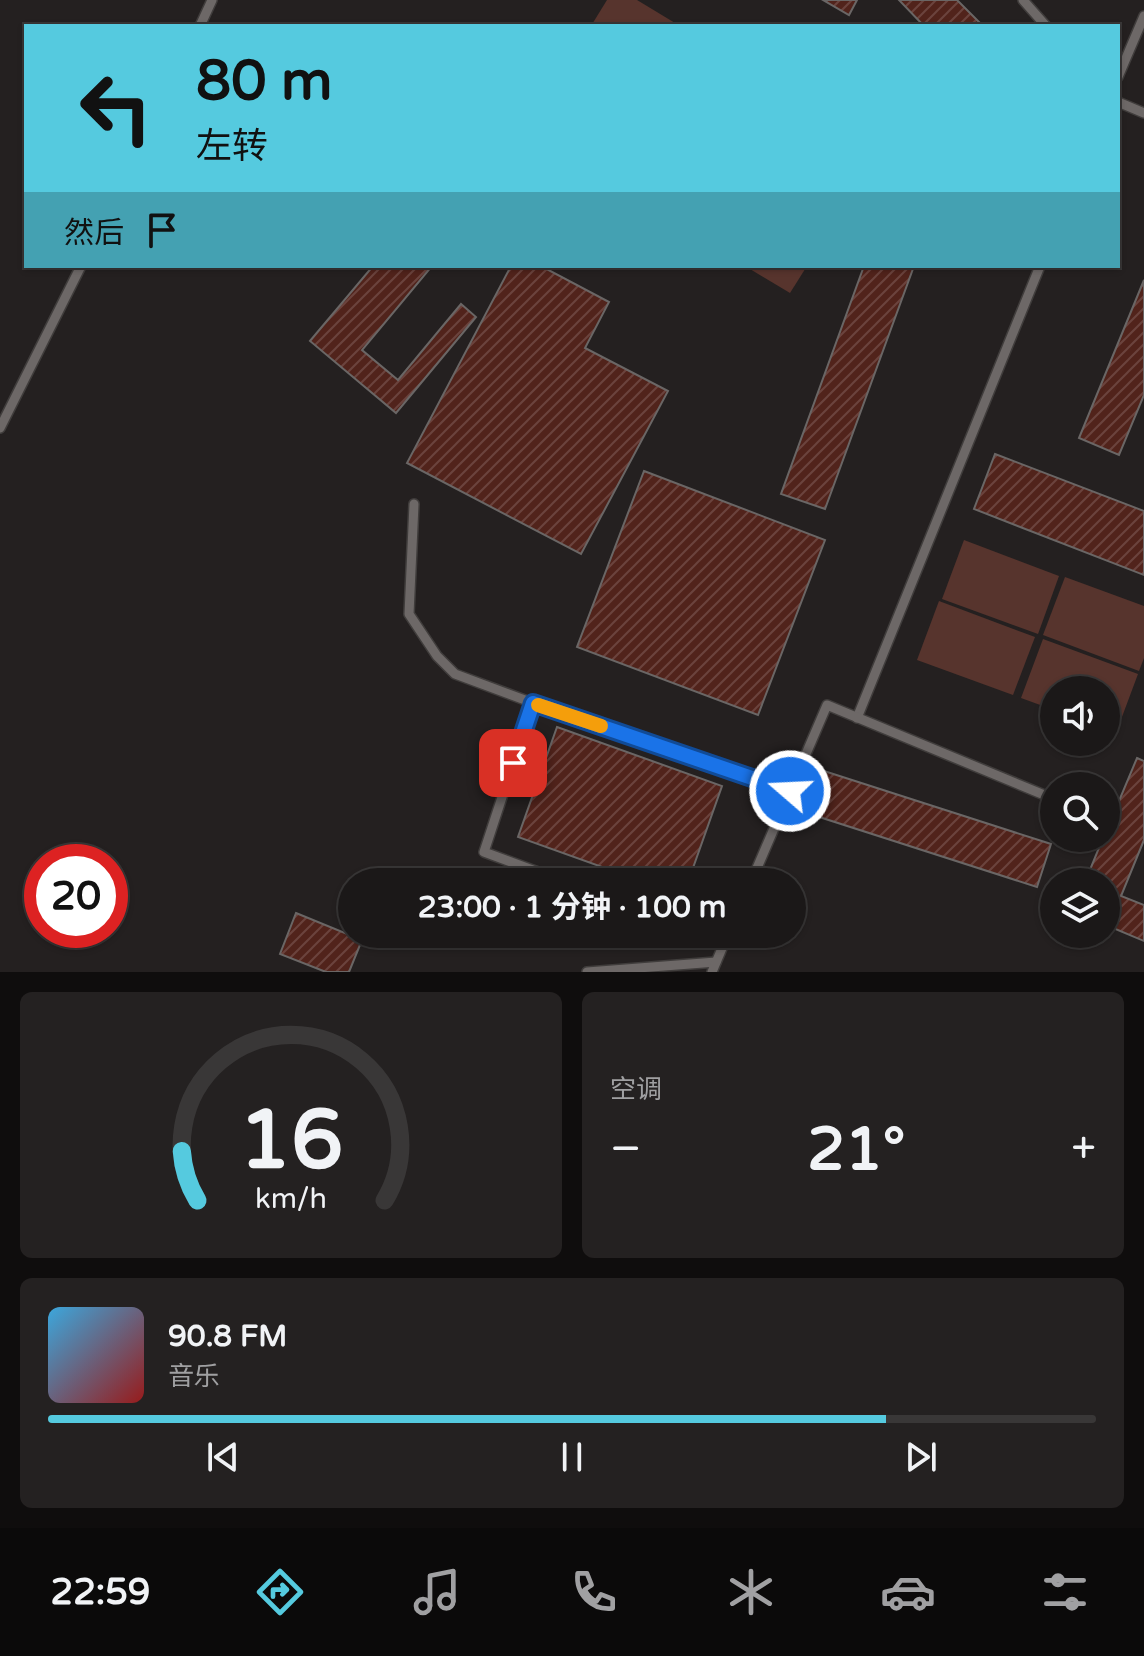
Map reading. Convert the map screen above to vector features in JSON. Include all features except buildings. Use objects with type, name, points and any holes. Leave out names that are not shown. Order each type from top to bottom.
[{"type":"lane","points":[[201,24],[212,0]]},
{"type":"lane","points":[[1023,0],[1044,24]]},
{"type":"lane","points":[[1120,72],[1144,16]]},
{"type":"lane","points":[[1120,103],[1144,113]]},
{"type":"lane","points":[[0,428],[80,268]]},
{"type":"lane","points":[[857,718],[1039,268]]},
{"type":"lane","points":[[414,504],[409,614],[437,656],[455,674],[790,791]]},
{"type":"lane","points":[[527,868],[484,852],[533,703]]},
{"type":"lane","points":[[757,868],[827,705],[1040,793]]},
{"type":"lane","points":[[587,972],[714,967],[722,948]]},
{"type":"shaded area","points":[[607,0],[637,0],[677,24],[592,24]]},
{"type":"shaded area","points":[[748,268],[806,268],[790,293]]},
{"type":"shaded area","points":[[964,540],[1059,576],[1038,634],[942,599]]},
{"type":"shaded area","points":[[1065,577],[1144,606],[1144,658],[1139,671],[1043,635]]},
{"type":"shaded area","points":[[939,601],[1035,637],[1013,695],[917,660]]},
{"type":"shaded area","points":[[1043,639],[1138,674],[1120,722],[1120,676],[1040,676],[1040,705],[1021,698]]},
{"type":"slow traffic","points":[[538,705],[601,726]]},
{"type":"route","points":[[513,763],[533,703],[790,791]]}]
